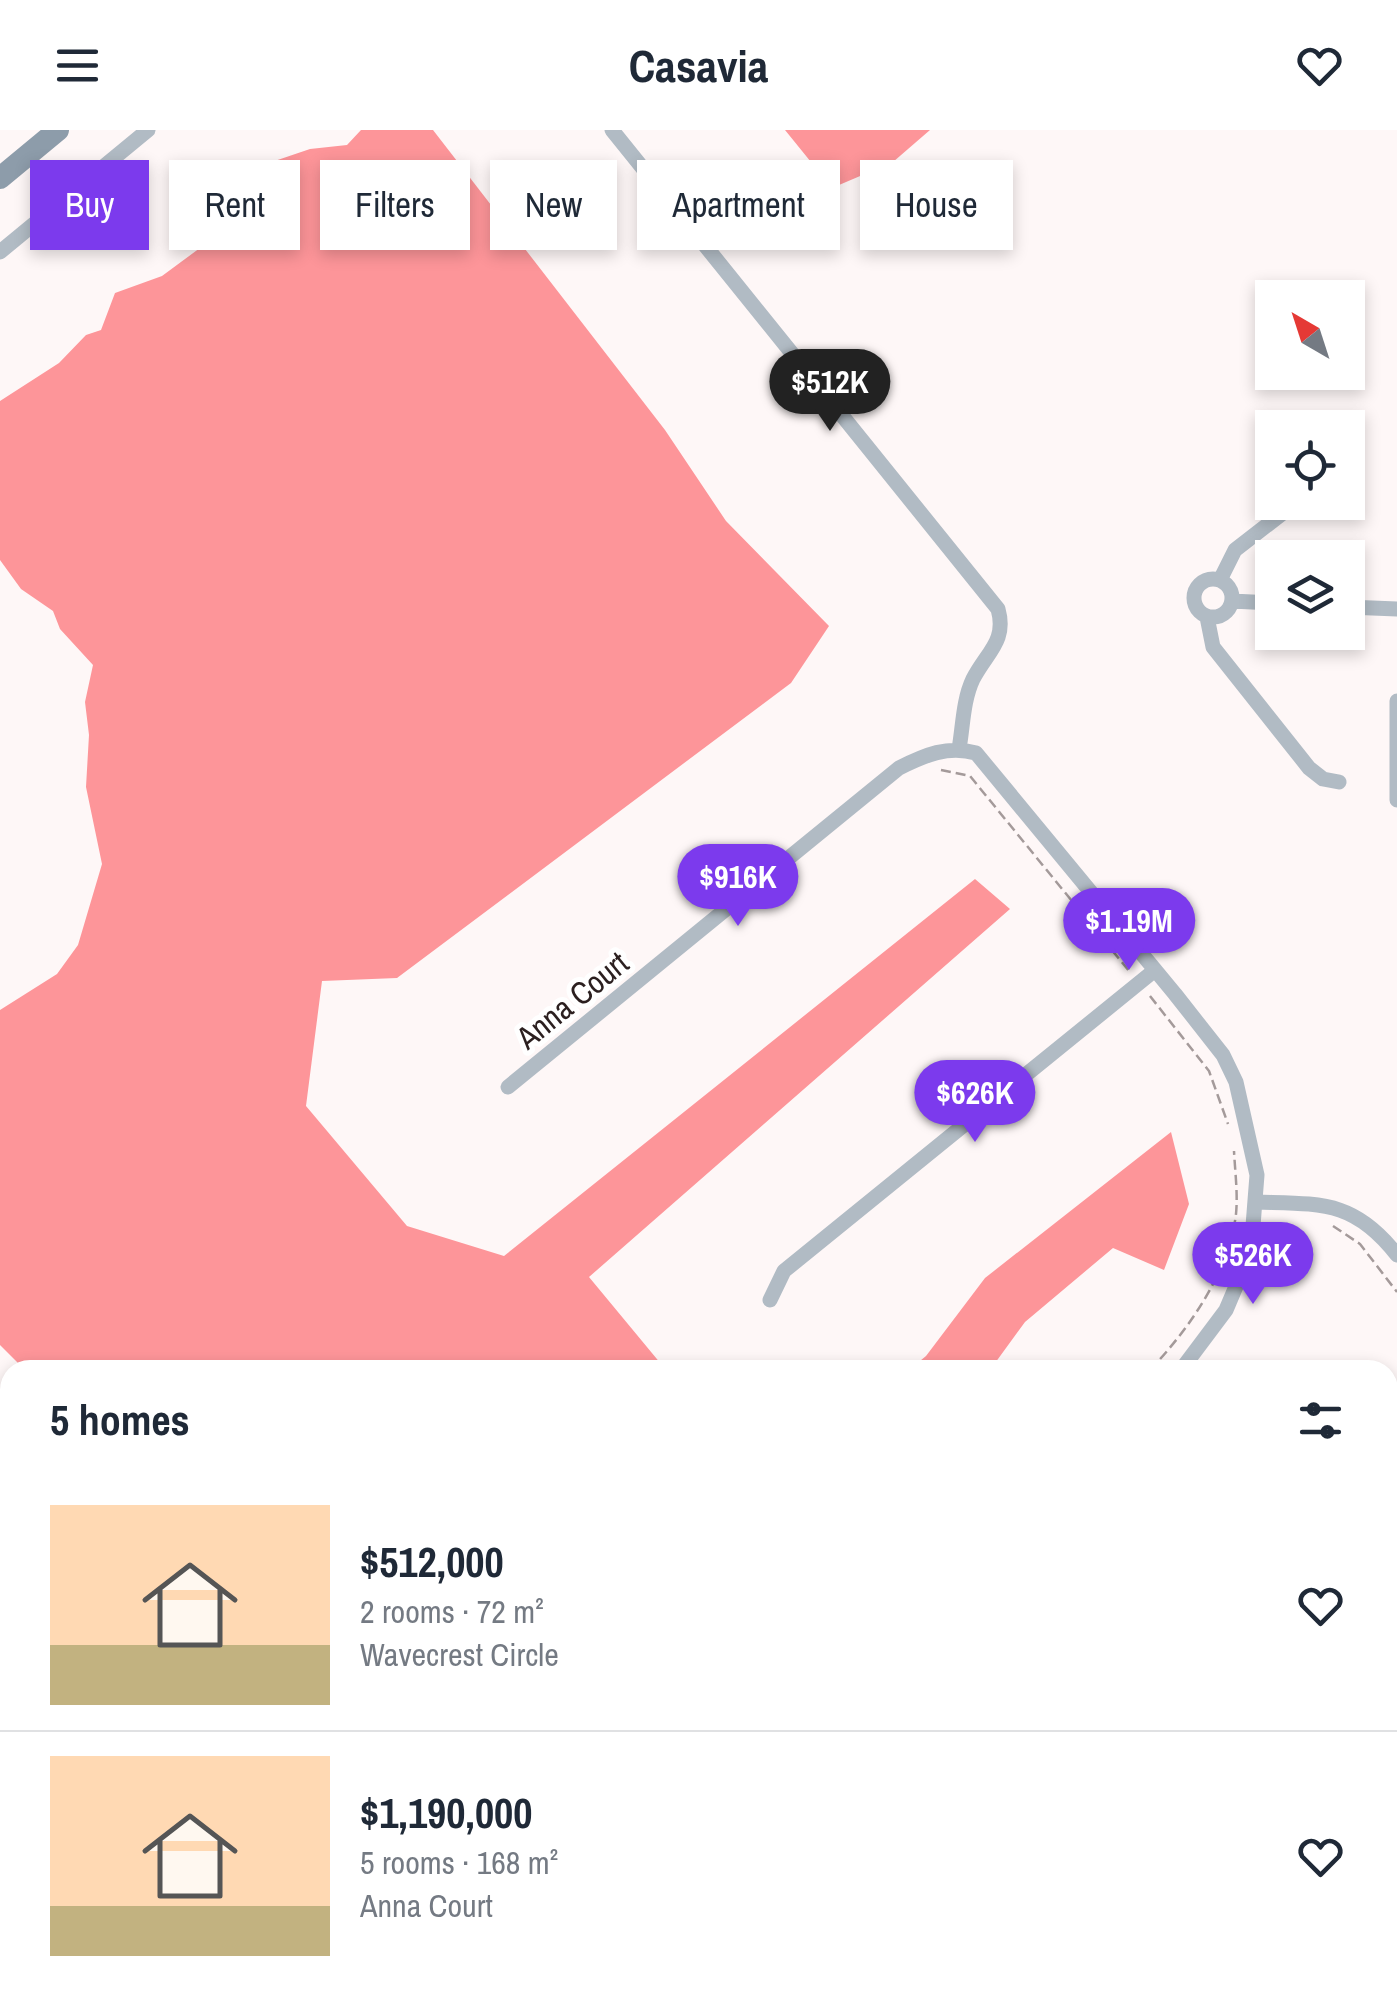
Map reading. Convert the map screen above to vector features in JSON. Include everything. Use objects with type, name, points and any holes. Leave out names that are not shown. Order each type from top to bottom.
[{"type":"street","points":[[0,178],[58,130]]},
{"type":"street","points":[[0,252],[148,130]]},
{"type":"street","points":[[612,130],[998,609],[1002,625],[999,640],[973,679],[959,748],[976,753],[988,765],[1223,1055],[1236,1082],[1253,1143],[1257,1210],[1251,1252],[1226,1310],[1188,1360]]},
{"type":"street","points":[[1220,580],[1235,550],[1274,520]]},
{"type":"street","points":[[1232,601],[1229,589],[1220,580],[1207,580],[1194,592],[1194,604],[1207,616],[1212,647],[1309,768],[1338,782]]},
{"type":"street","points":[[1232,601],[1255,602]]},
{"type":"street","points":[[1207,616],[1220,616],[1232,601]]},
{"type":"street","points":[[1365,608],[1397,609]]},
{"type":"street","points":[[1397,701],[1397,800]]},
{"type":"street","name":"Anna Court","points":[[508,1088],[900,768],[959,748]]},
{"type":"street","points":[[770,1300],[784,1271],[1156,970]]},
{"type":"street","points":[[1257,1210],[1334,1204],[1362,1219],[1397,1255]]},
{"type":"path","points":[[941,751],[941,771],[970,776],[1209,1071],[1228,1123]]},
{"type":"path","points":[[1158,1360],[1198,1310],[1223,1259],[1236,1214],[1234,1140]]},
{"type":"path","points":[[1236,1214],[1257,1210]]},
{"type":"path","points":[[1328,1223],[1360,1244],[1397,1292]]},
{"type":"shaded area","points":[[361,130],[433,130],[456,160],[320,160],[320,250],[470,250],[470,178],[490,204],[490,250],[526,250],[665,430],[726,521],[829,626],[791,683],[397,978],[322,981],[306,1106],[407,1226],[504,1256],[975,879],[1010,909],[589,1277],[658,1360],[15,1360],[0,1345],[0,1010],[57,974],[78,945],[102,864],[86,787],[89,735],[85,702],[93,665],[60,629],[53,611],[21,589],[0,560],[0,401],[59,363],[86,335],[101,330],[115,293],[162,276],[197,250],[300,250],[300,160],[278,160],[310,149],[347,145]]},
{"type":"shaded area","points":[[785,130],[930,130],[895,160],[860,160],[860,176],[840,185],[840,160],[809,160]]},
{"type":"shaded area","points":[[1171,1132],[1189,1204],[1164,1270],[1113,1248],[1025,1322],[997,1360],[921,1360],[985,1278]]}]
